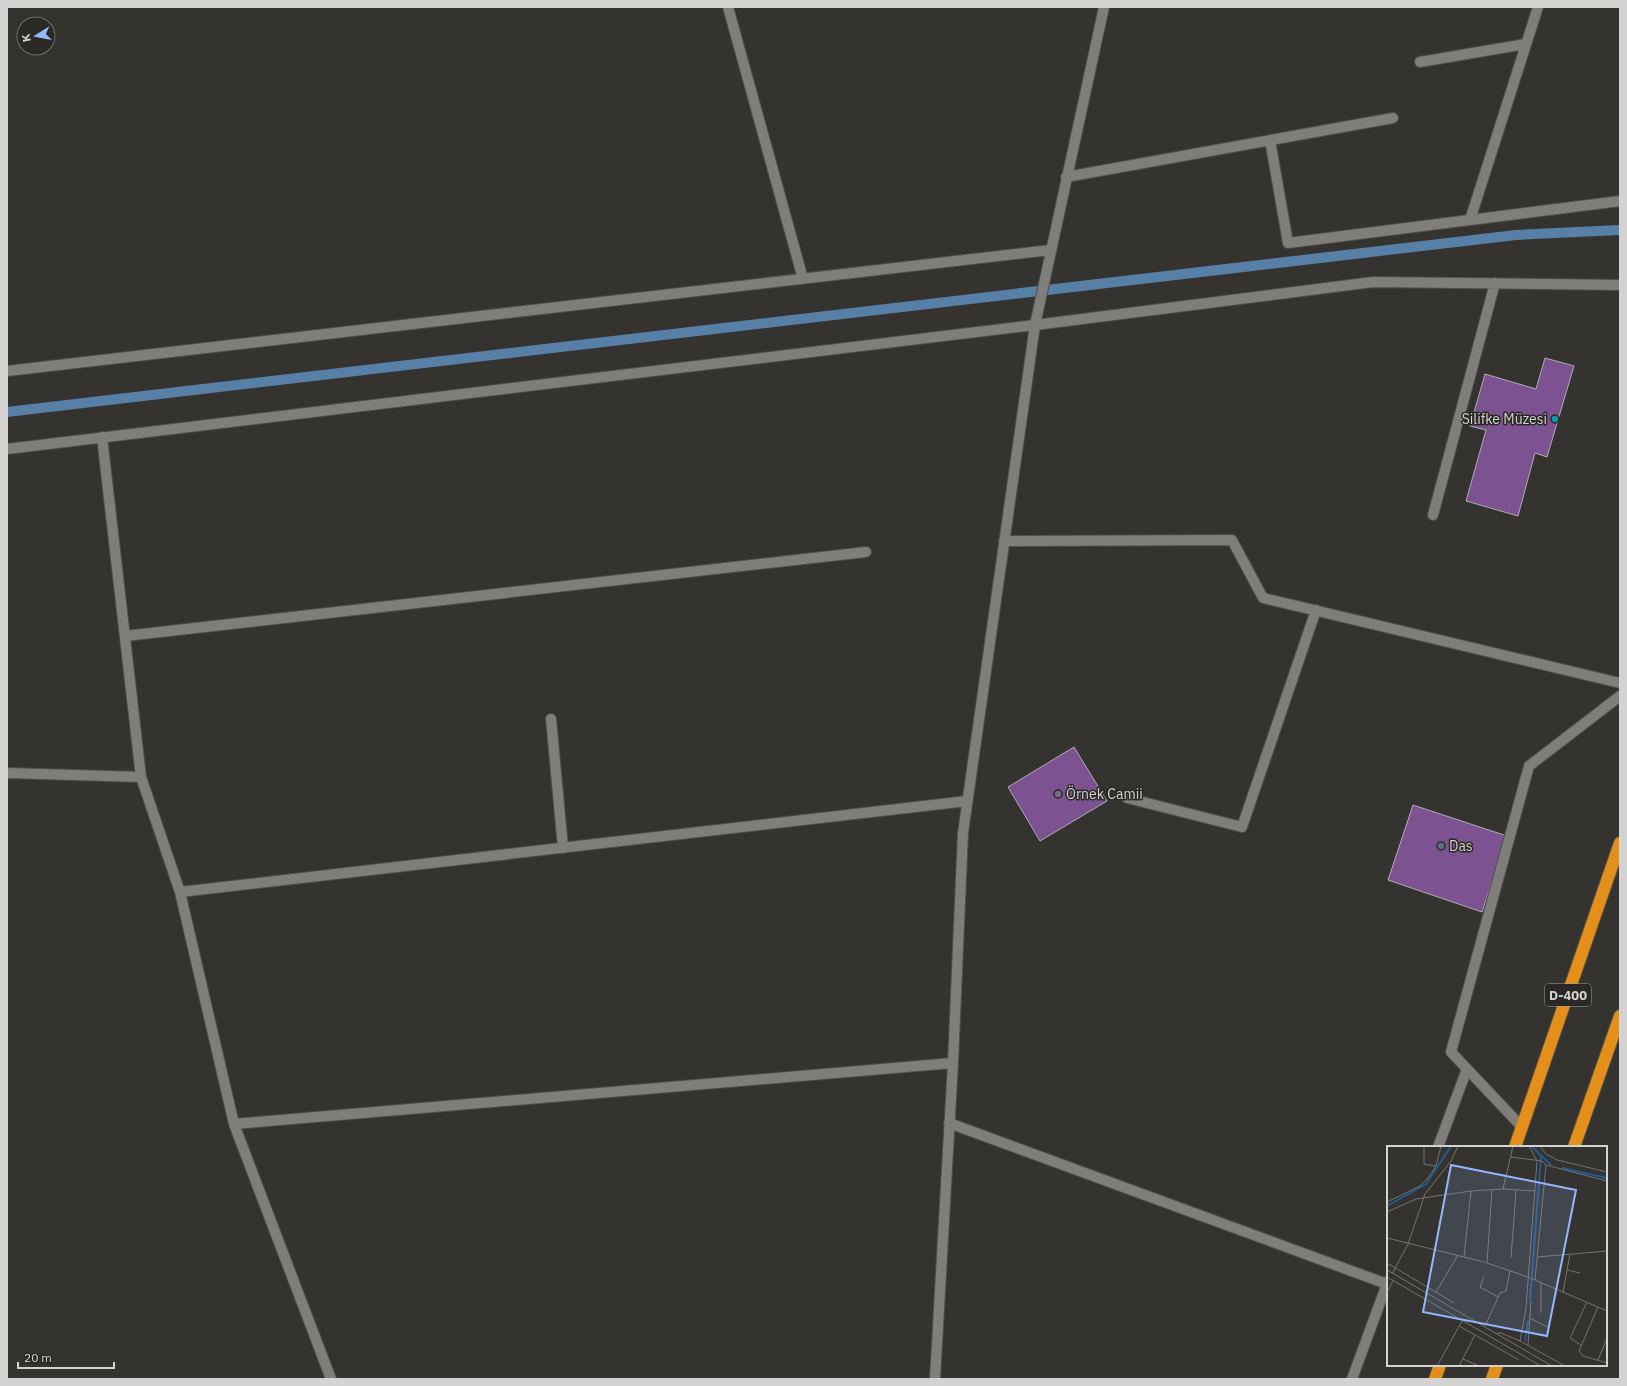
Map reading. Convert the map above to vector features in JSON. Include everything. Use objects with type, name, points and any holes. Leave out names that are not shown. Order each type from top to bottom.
[{"type":"highway","name":"D-400","points":[[1516,1146],[1620,843]]},
{"type":"highway","points":[[1574,1146],[1620,1016]]},
{"type":"highway","points":[[1435,1379],[1440,1366]]},
{"type":"highway","points":[[1492,1379],[1497,1366]]},
{"type":"street","points":[[728,7],[803,279]]},
{"type":"street","points":[[935,1379],[953,1064],[963,833],[1035,325],[1050,250],[1104,7]]},
{"type":"street","points":[[1470,220],[1538,7]]},
{"type":"street","points":[[1420,62],[1526,44]]},
{"type":"street","points":[[1066,177],[1392,118]]},
{"type":"street","points":[[1270,140],[1288,243],[1620,202]]},
{"type":"street","points":[[7,371],[1050,250]]},
{"type":"street","points":[[7,449],[1035,325],[1373,282],[1620,285]]},
{"type":"street","points":[[1433,514],[1495,283]]},
{"type":"street","points":[[102,437],[141,777],[180,892],[234,1124],[331,1379]]},
{"type":"street","points":[[1004,541],[1232,540],[1264,598],[1620,683]]},
{"type":"street","points":[[125,636],[866,552]]},
{"type":"street","points":[[1127,798],[1242,827],[1316,610]]},
{"type":"street","points":[[1522,1127],[1451,1052],[1529,766],[1620,696]]},
{"type":"street","points":[[551,720],[563,848]]},
{"type":"street","points":[[7,773],[141,777]]},
{"type":"street","points":[[180,892],[967,801]]},
{"type":"street","points":[[234,1124],[953,1064]]},
{"type":"street","points":[[1438,1146],[1467,1069]]},
{"type":"street","points":[[949,1123],[1387,1283]]},
{"type":"street","points":[[1352,1379],[1387,1286]]},
{"type":"building","name":"Silifke Müzesi","points":[[1545,358],[1574,366],[1547,457],[1535,453],[1518,516],[1466,501],[1486,430],[1470,426],[1485,374],[1536,389]]},
{"type":"building","name":"Örnek Camii","points":[[1074,747],[1107,801],[1040,841],[1008,787]]},
{"type":"building","points":[[1413,805],[1507,836],[1482,912],[1388,880]]},
{"type":"waterway","points":[[7,412],[1516,235],[1620,230]]},
{"type":"place","name":"Silifke Müzesi","points":[[1555,419]]},
{"type":"place","name":"Örnek Camii","points":[[1058,794]]},
{"type":"place","name":"Das","points":[[1441,846]]}]
